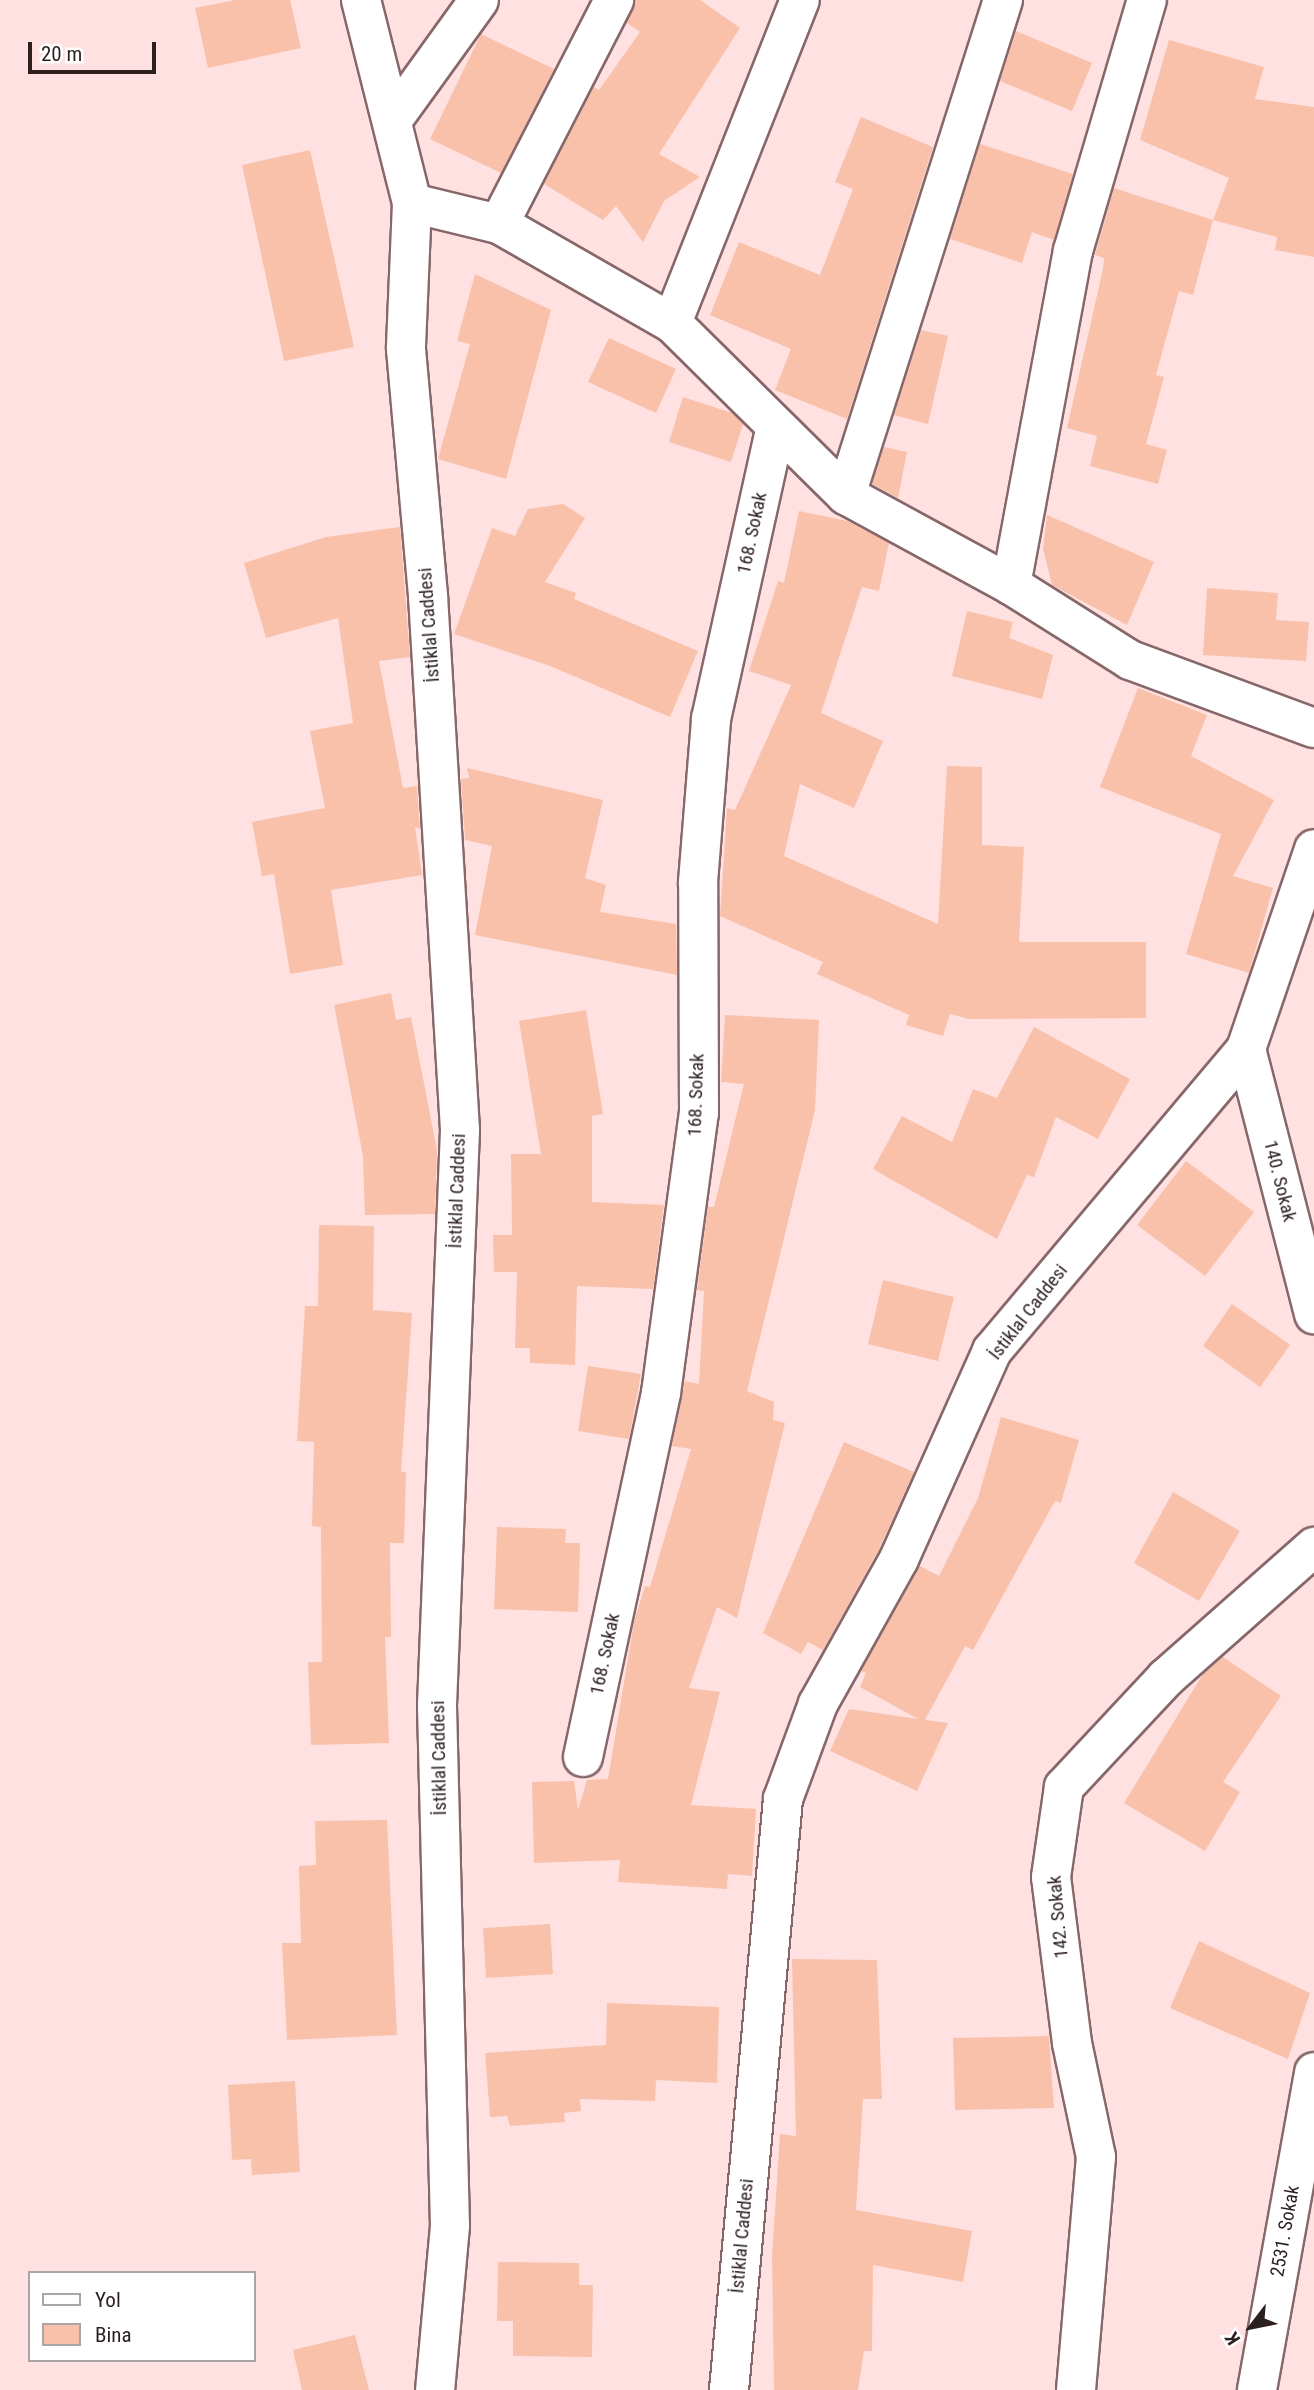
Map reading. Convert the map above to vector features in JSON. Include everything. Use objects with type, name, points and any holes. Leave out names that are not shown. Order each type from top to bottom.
[{"type":"street","name":"İstiklal Caddesi","points":[[361,0],[394,118],[412,203],[406,349],[428,596],[460,1130],[437,1706],[450,2226],[435,2390]]},
{"type":"street","points":[[394,118],[479,0]]},
{"type":"street","points":[[499,224],[614,0]]},
{"type":"street","points":[[672,323],[800,0]]},
{"type":"street","points":[[846,495],[1003,0]]},
{"type":"street","points":[[1011,585],[1073,251],[1147,0]]},
{"type":"street","points":[[412,203],[499,224],[672,323],[775,430],[846,495],[1011,585],[1130,660],[1314,729]]},
{"type":"street","name":"168. Sokak","points":[[583,1757],[661,1393],[698,1113],[698,882],[711,719],[775,430]]},
{"type":"street","name":"İstiklal Caddesi","points":[[729,2390],[783,1799],[818,1704],[899,1559],[992,1351],[1246,1049],[1314,849]]},
{"type":"street","name":"140. Sokak","points":[[1246,1049],[1314,1314]]},
{"type":"street","name":"142. Sokak","points":[[1076,2390],[1096,2157],[1072,2042],[1051,1877],[1064,1787],[1166,1678],[1314,1547]]},
{"type":"street","name":"2531. Sokak","points":[[1257,2390],[1314,2072]]},
{"type":"building","points":[[235,0],[290,0],[301,48],[208,68],[195,8]]},
{"type":"building","points":[[636,0],[700,0],[740,28],[659,154],[700,177],[664,201],[643,242],[616,206],[603,220],[544,184],[594,87],[599,90],[640,32],[627,23]]},
{"type":"building","points":[[1016,31],[1092,63],[1072,111],[1000,81]]},
{"type":"building","points":[[481,34],[554,69],[501,173],[430,139]]},
{"type":"building","points":[[1169,40],[1264,67],[1255,99],[1314,107],[1314,257],[1275,250],[1277,237],[1213,220],[1229,178],[1140,140]]},
{"type":"building","points":[[861,117],[933,147],[847,419],[775,390],[791,349],[710,315],[739,242],[820,275],[853,189],[835,182]]},
{"type":"building","points":[[980,144],[1073,174],[1054,240],[1032,232],[1022,263],[950,239]]},
{"type":"building","points":[[310,150],[354,347],[284,361],[242,165]]},
{"type":"building","points":[[1114,188],[1213,220],[1193,295],[1179,291],[1156,375],[1164,377],[1146,444],[1167,450],[1158,484],[1090,466],[1097,436],[1067,428],[1103,269],[1104,258],[1095,255]]},
{"type":"building","points":[[475,274],[551,310],[506,479],[438,459],[470,344],[457,341]]},
{"type":"building","points":[[921,330],[948,336],[928,424],[894,415]]},
{"type":"building","points":[[609,338],[676,369],[656,413],[588,382]]},
{"type":"building","points":[[683,397],[732,413],[743,424],[731,462],[669,442]]},
{"type":"building","points":[[884,447],[907,452],[898,498],[872,484]]},
{"type":"building","points":[[563,504],[585,518],[545,582],[576,593],[574,599],[698,651],[670,717],[550,666],[454,634],[492,528],[515,536],[528,509]]},
{"type":"building","points":[[799,511],[847,521],[889,543],[879,591],[862,587],[821,713],[883,741],[854,808],[800,784],[784,856],[938,924],[947,766],[982,767],[982,845],[1024,847],[1019,942],[1146,942],[1146,1018],[969,1019],[950,1014],[943,1036],[906,1025],[909,1015],[817,974],[823,962],[720,916],[727,808],[735,810],[791,685],[749,671],[778,581],[784,583]]},
{"type":"building","points":[[1047,515],[1154,562],[1127,625],[1052,585],[1043,549]]},
{"type":"building","points":[[400,527],[410,657],[379,661],[403,788],[417,786],[420,829],[415,827],[422,875],[331,890],[343,965],[290,974],[274,874],[262,876],[252,822],[325,808],[310,731],[353,723],[338,618],[266,638],[244,563],[326,537]]},
{"type":"building","points":[[1207,588],[1278,593],[1276,620],[1309,622],[1306,661],[1203,655]]},
{"type":"building","points":[[967,611],[1013,622],[1009,638],[1053,655],[1042,699],[952,676]]},
{"type":"building","points":[[1138,688],[1207,715],[1191,756],[1274,800],[1233,876],[1273,888],[1249,973],[1186,954],[1221,834],[1100,787]]},
{"type":"building","points":[[467,768],[603,800],[585,878],[606,885],[600,912],[676,924],[677,975],[475,935],[492,846],[465,840],[461,779],[469,778]]},
{"type":"building","points":[[391,993],[396,1020],[411,1017],[437,1150],[435,1214],[365,1215],[363,1156],[334,1005]]},
{"type":"building","points":[[586,1010],[603,1114],[592,1116],[592,1202],[664,1205],[653,1289],[577,1286],[575,1365],[530,1363],[530,1348],[515,1348],[517,1272],[494,1272],[493,1235],[512,1235],[511,1154],[541,1154],[519,1021]]},
{"type":"building","points":[[725,1015],[819,1020],[815,1110],[747,1391],[774,1402],[773,1420],[785,1423],[737,1618],[717,1607],[689,1688],[720,1692],[691,1805],[756,1809],[752,1876],[728,1874],[727,1889],[618,1882],[620,1860],[534,1863],[532,1782],[574,1781],[578,1810],[587,1780],[608,1779],[634,1622],[645,1586],[650,1587],[691,1449],[672,1446],[685,1381],[699,1384],[704,1291],[697,1290],[708,1207],[714,1207],[744,1084],[721,1082]]},
{"type":"building","points":[[1034,1027],[1130,1079],[1098,1139],[1056,1117],[1034,1177],[1027,1175],[997,1239],[873,1169],[902,1116],[952,1142],[973,1089],[997,1098]]},
{"type":"building","points":[[1186,1161],[1254,1212],[1205,1276],[1137,1225]]},
{"type":"building","points":[[319,1225],[374,1226],[373,1310],[412,1313],[401,1472],[406,1472],[404,1543],[390,1543],[391,1637],[385,1637],[389,1743],[311,1745],[308,1662],[322,1662],[321,1527],[312,1526],[314,1442],[297,1441],[305,1306],[318,1306]]},
{"type":"building","points":[[883,1280],[954,1297],[938,1361],[868,1344]]},
{"type":"building","points":[[1232,1304],[1290,1345],[1260,1387],[1203,1346]]},
{"type":"building","points":[[588,1366],[641,1374],[629,1439],[578,1431]]},
{"type":"building","points":[[1001,1417],[1079,1440],[1061,1503],[1055,1501],[973,1650],[965,1646],[925,1720],[948,1723],[917,1791],[830,1751],[849,1709],[918,1719],[860,1687],[866,1673],[861,1671],[920,1566],[939,1576],[978,1498]]},
{"type":"building","points":[[844,1442],[914,1472],[879,1549],[823,1650],[808,1642],[801,1654],[763,1633]]},
{"type":"building","points":[[1173,1492],[1240,1531],[1199,1601],[1134,1563]]},
{"type":"building","points":[[497,1527],[566,1529],[565,1543],[580,1543],[578,1612],[494,1609]]},
{"type":"building","points":[[1223,1657],[1281,1696],[1223,1782],[1240,1792],[1205,1851],[1124,1803],[1203,1674]]},
{"type":"building","points":[[387,1820],[397,2035],[287,2040],[282,1943],[301,1943],[299,1866],[316,1865],[315,1821]]},
{"type":"building","points":[[550,1924],[553,1974],[486,1978],[483,1928]]},
{"type":"building","points":[[1199,1941],[1310,1993],[1288,2059],[1170,2008]]},
{"type":"building","points":[[792,1959],[877,1960],[882,2099],[863,2099],[856,2210],[972,2231],[963,2282],[873,2265],[872,2351],[864,2351],[858,2390],[774,2390],[772,2256],[780,2134],[796,2136]]},
{"type":"building","points":[[607,2003],[719,2007],[717,2083],[656,2080],[655,2101],[580,2099],[581,2111],[564,2113],[565,2122],[510,2126],[507,2116],[490,2117],[485,2053],[606,2045]]},
{"type":"building","points":[[1049,2036],[1054,2108],[955,2110],[953,2038]]},
{"type":"building","points":[[295,2081],[300,2172],[252,2175],[251,2159],[232,2160],[228,2085]]},
{"type":"building","points":[[498,2262],[579,2263],[579,2285],[593,2285],[592,2357],[513,2356],[513,2321],[497,2321]]},
{"type":"building","points":[[355,2335],[369,2390],[302,2390],[293,2350]]}]
